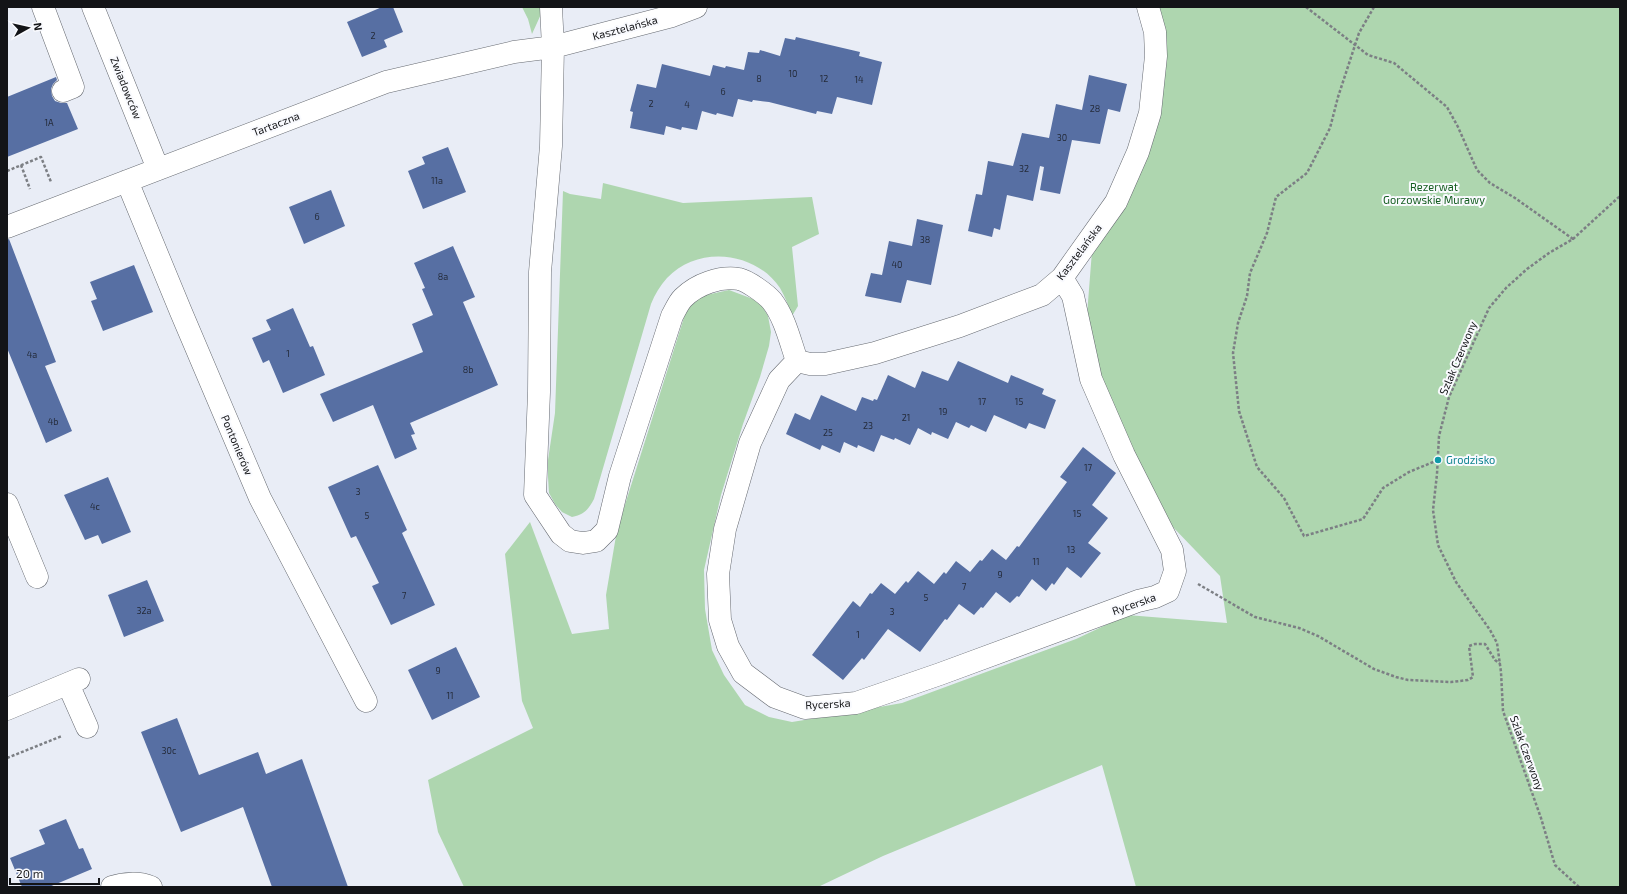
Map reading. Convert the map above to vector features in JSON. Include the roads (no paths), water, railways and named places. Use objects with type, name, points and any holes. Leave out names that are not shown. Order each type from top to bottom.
[{"type":"street","points":[[43,7],[73,87],[63,91]]},
{"type":"street","name":"Zwiadowców","points":[[93,7],[158,169]]},
{"type":"street","points":[[551,7],[553,47],[551,146],[540,272],[539,392],[535,495],[561,534],[570,541],[583,543],[596,541],[608,530],[620,476],[672,316],[682,299],[695,288],[717,279],[740,279],[758,289],[772,301],[782,319],[797,361]]},
{"type":"street","name":"Kasztelańska","points":[[553,47],[672,16],[696,7]]},
{"type":"street","name":"Kasztelańska","points":[[797,361],[810,364],[825,364],[876,353],[960,326],[1042,295],[1062,278],[1116,202],[1138,152],[1150,113],[1156,56],[1155,32],[1148,7]]},
{"type":"street","name":"Tartaczna","points":[[7,227],[386,82],[514,52],[553,47]]},
{"type":"street","name":"Pontonierów","points":[[127,181],[180,312],[260,498],[366,701]]},
{"type":"street","name":"Rycerska","points":[[797,361],[779,380],[750,443],[726,530],[718,574],[720,620],[728,646],[743,673],[776,698],[805,708],[856,703],[1155,597],[1168,591],[1175,571],[1172,550],[1124,455],[1091,379],[1073,296],[1062,278]]},
{"type":"street","points":[[7,504],[37,577]]},
{"type":"street","points":[[7,708],[74,682],[87,727]]},
{"type":"street","points":[[112,887],[122,884],[145,885],[151,887]]},
{"type":"place","name":"Grodzisko","points":[[1438,460]]},
{"type":"park label","name":"Rezerwat Gorzowskie Murawy","points":[[1434,193]]}]
